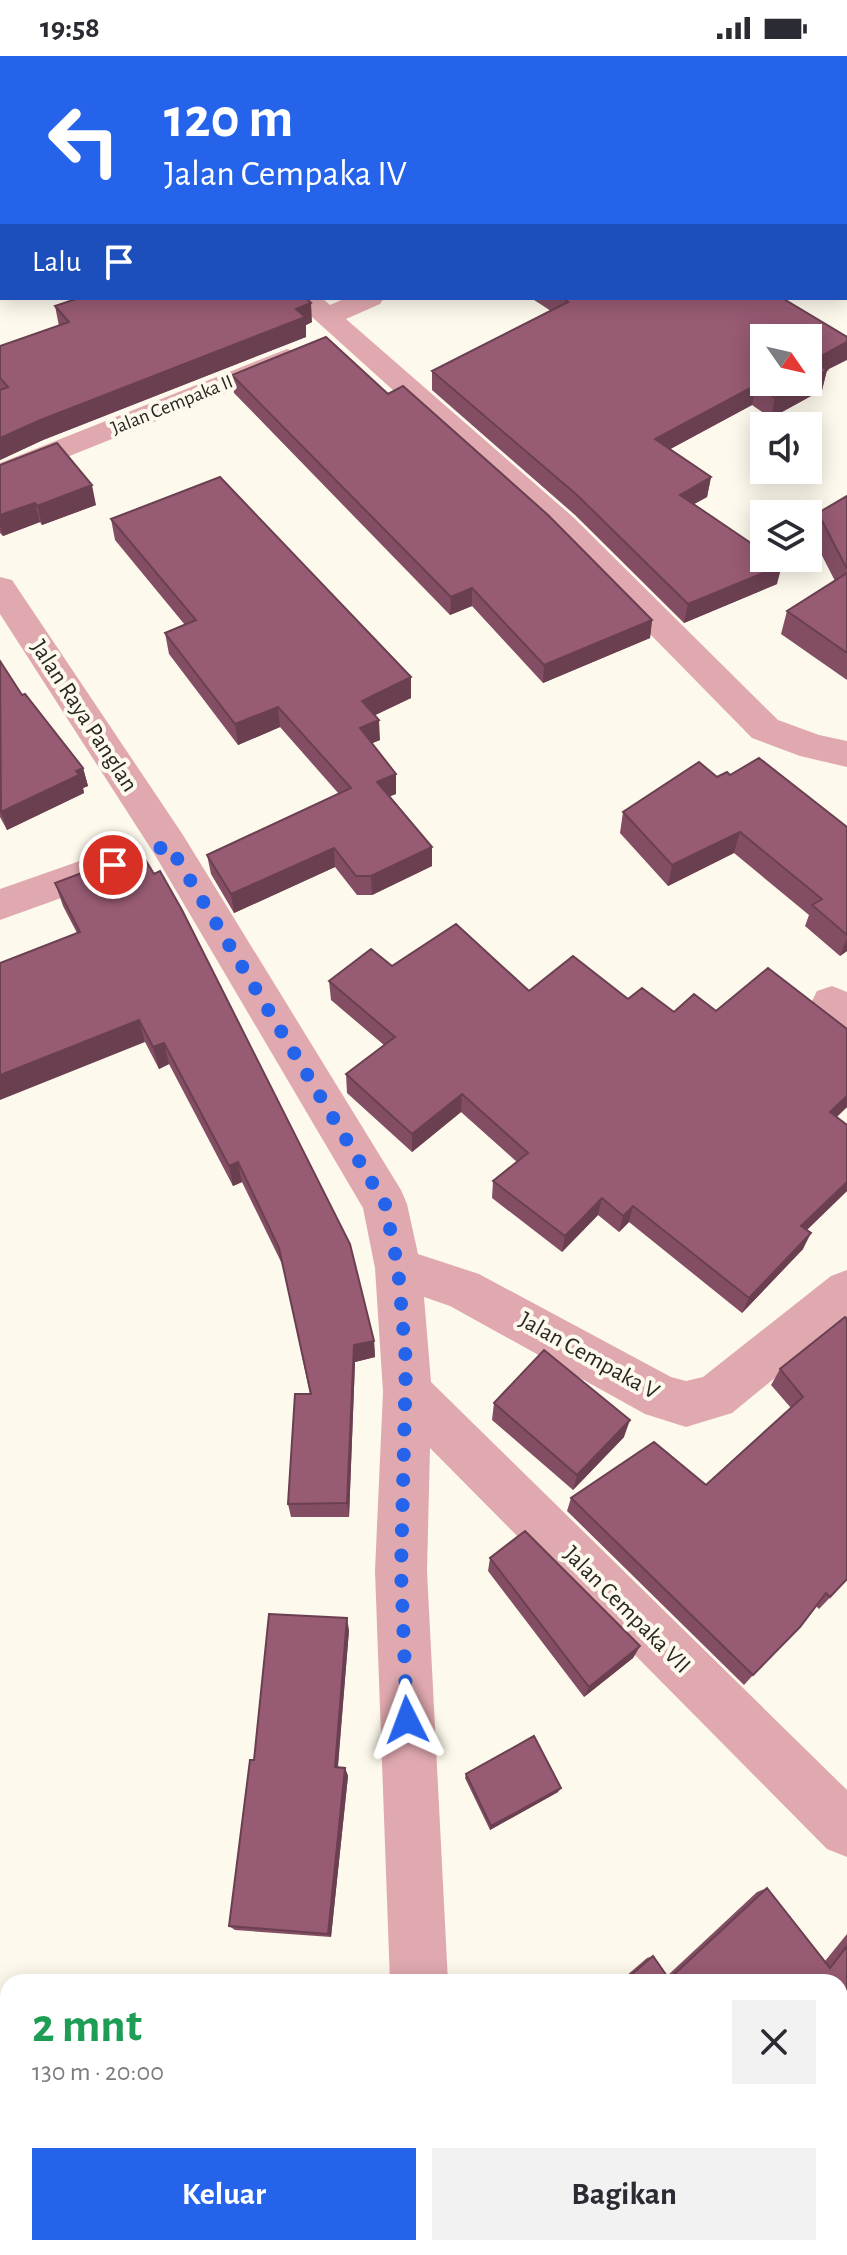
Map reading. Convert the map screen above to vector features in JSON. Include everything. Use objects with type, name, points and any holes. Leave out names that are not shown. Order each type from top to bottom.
[{"type":"street","name":"Jalan Cempaka II","points":[[0,474],[365,300]]},
{"type":"street","points":[[325,317],[561,524],[765,729],[813,747],[847,754]]},
{"type":"street","name":"Jalan Raya Panglan","points":[[0,588],[169,845],[385,1204],[398,1268],[407,1392],[401,1571],[419,1974]]},
{"type":"street","points":[[0,905],[169,845]]},
{"type":"street","name":"Jalan Cempaka V","points":[[398,1268],[463,1289],[662,1398],[686,1404],[715,1397],[847,1291]]},
{"type":"street","name":"Jalan Cempaka VII","points":[[407,1392],[847,1829]]},
{"type":"building","points":[[73,300],[308,300],[311,303],[296,309],[305,317],[0,438],[0,390],[8,387],[0,378],[0,346],[69,322],[55,306]]},
{"type":"building","points":[[566,300],[785,300],[847,337],[847,342],[822,356],[822,324],[750,324],[750,388],[655,439],[711,477],[680,495],[750,542],[750,572],[765,572],[688,604],[577,495],[432,371],[568,302]]},
{"type":"building","points":[[326,337],[388,394],[403,386],[548,515],[652,620],[544,665],[472,588],[451,597],[232,375]]},
{"type":"building","points":[[57,443],[92,485],[37,506],[35,503],[0,515],[0,465]]},
{"type":"building","points":[[220,477],[411,677],[362,701],[379,720],[360,728],[396,774],[377,782],[432,847],[371,876],[356,876],[334,848],[231,894],[207,855],[351,788],[278,707],[235,724],[165,633],[196,620],[111,519]]},
{"type":"building","points":[[847,496],[847,569],[822,521],[822,511]]},
{"type":"building","points":[[847,573],[847,653],[787,611]]},
{"type":"building","points":[[0,661],[22,695],[25,694],[83,768],[76,771],[79,775],[1,812]]},
{"type":"building","points":[[759,758],[847,827],[847,935],[812,905],[822,899],[740,832],[672,865],[623,812],[699,762],[717,777],[727,772],[730,775]]},
{"type":"building","points":[[140,851],[154,874],[160,871],[182,910],[350,1244],[374,1341],[354,1345],[347,1503],[288,1504],[295,1394],[311,1394],[279,1248],[238,1162],[229,1166],[164,1043],[153,1047],[139,1020],[0,1075],[0,963],[80,932],[55,883]]},
{"type":"building","points":[[456,924],[529,991],[573,956],[628,999],[642,988],[674,1012],[694,994],[716,1011],[768,968],[847,1029],[847,1096],[830,1112],[847,1125],[847,1182],[801,1226],[811,1233],[749,1298],[633,1206],[623,1216],[602,1198],[565,1236],[493,1181],[528,1153],[462,1094],[412,1134],[346,1074],[395,1037],[329,981],[371,949],[392,966]]},
{"type":"building","points":[[845,1317],[847,1579],[830,1597],[826,1593],[800,1627],[753,1675],[571,1498],[654,1442],[706,1485],[803,1397],[780,1369]]},
{"type":"building","points":[[544,1350],[630,1420],[577,1475],[494,1403]]},
{"type":"building","points":[[525,1531],[640,1646],[589,1687],[490,1558]]},
{"type":"building","points":[[269,1614],[347,1618],[335,1767],[345,1768],[328,1934],[229,1926],[250,1760],[254,1760]]},
{"type":"building","points":[[534,1736],[561,1788],[491,1826],[466,1774]]},
{"type":"building","points":[[767,1888],[830,1968],[847,1946],[847,1974],[674,1974]]},
{"type":"building","points":[[653,1956],[666,1974],[632,1974]]},
{"type":"route","points":[[113,865],[169,845],[385,1204],[398,1268],[406,1362],[401,1571],[407,1720]]}]
